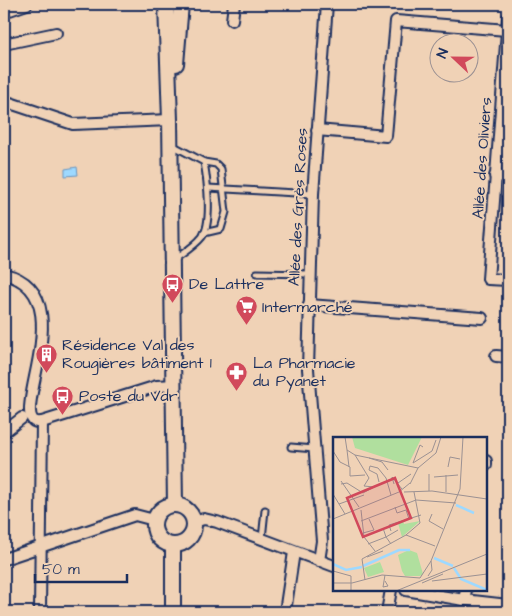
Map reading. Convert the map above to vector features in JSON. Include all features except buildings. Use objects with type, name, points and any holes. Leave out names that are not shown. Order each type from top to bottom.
[{"type":"main road","points":[[166,4],[171,144],[175,505]]},
{"type":"main road","points":[[170,120],[181,4]]},
{"type":"main road","points":[[175,505],[187,510],[194,522],[194,529],[187,540],[173,545],[159,539],[154,527],[154,520],[162,509],[175,505]]},
{"type":"main road","points":[[173,545],[173,612]]},
{"type":"street","points":[[4,12],[27,4]]},
{"type":"street","points":[[232,20],[234,4]]},
{"type":"street","name":"Allée des Grès Roses","points":[[319,561],[322,541],[308,370],[308,306],[317,130],[327,4]]},
{"type":"street","name":"Allée des Oliviers","points":[[508,18],[488,279],[508,280]]},
{"type":"street","points":[[317,130],[386,136],[396,21],[507,30]]},
{"type":"street","points":[[4,44],[56,33]]},
{"type":"street","points":[[4,101],[74,124],[170,120]]},
{"type":"street","points":[[495,176],[508,177]]},
{"type":"street","points":[[4,274],[21,282],[34,301],[36,320],[28,352]]},
{"type":"street","points":[[308,306],[482,318]]},
{"type":"street","points":[[496,356],[508,357]]},
{"type":"street","points":[[16,408],[22,418],[31,423],[42,422],[157,386],[175,384]]},
{"type":"street","points":[[4,432],[22,418]]},
{"type":"street","points":[[40,612],[42,422]]},
{"type":"street","points":[[4,559],[135,515],[154,520]]},
{"type":"street","points":[[194,522],[204,519],[217,522],[333,566]]},
{"type":"street","points":[[285,612],[294,552]]},
{"type":"street","points":[[387,612],[391,591]]},
{"type":"street","points":[[418,591],[465,595],[506,607]]},
{"type":"lane","points":[[171,144],[204,162],[216,164],[221,169],[225,189],[226,212],[223,225],[218,231],[204,233]]},
{"type":"lane","points":[[172,262],[204,233],[206,228],[208,188],[204,162]]},
{"type":"lane","points":[[208,188],[313,194]]},
{"type":"lane","points":[[257,274],[309,274]]},
{"type":"lane","points":[[291,447],[314,449]]},
{"type":"lane","points":[[262,539],[265,510]]},
{"type":"water","points":[[77,167],[78,175],[65,176],[65,169]]},
{"type":"place","name":"De Lattre","points":[[173,303]]},
{"type":"place","name":"Intermarché","points":[[246,326]]},
{"type":"place","name":"Résidence Val des Rougières bâtiment 1","points":[[46,373]]},
{"type":"place","name":"La Pharmacie du Pyanet","points":[[237,391]]},
{"type":"place","name":"Poste du Vdr","points":[[63,415]]}]
